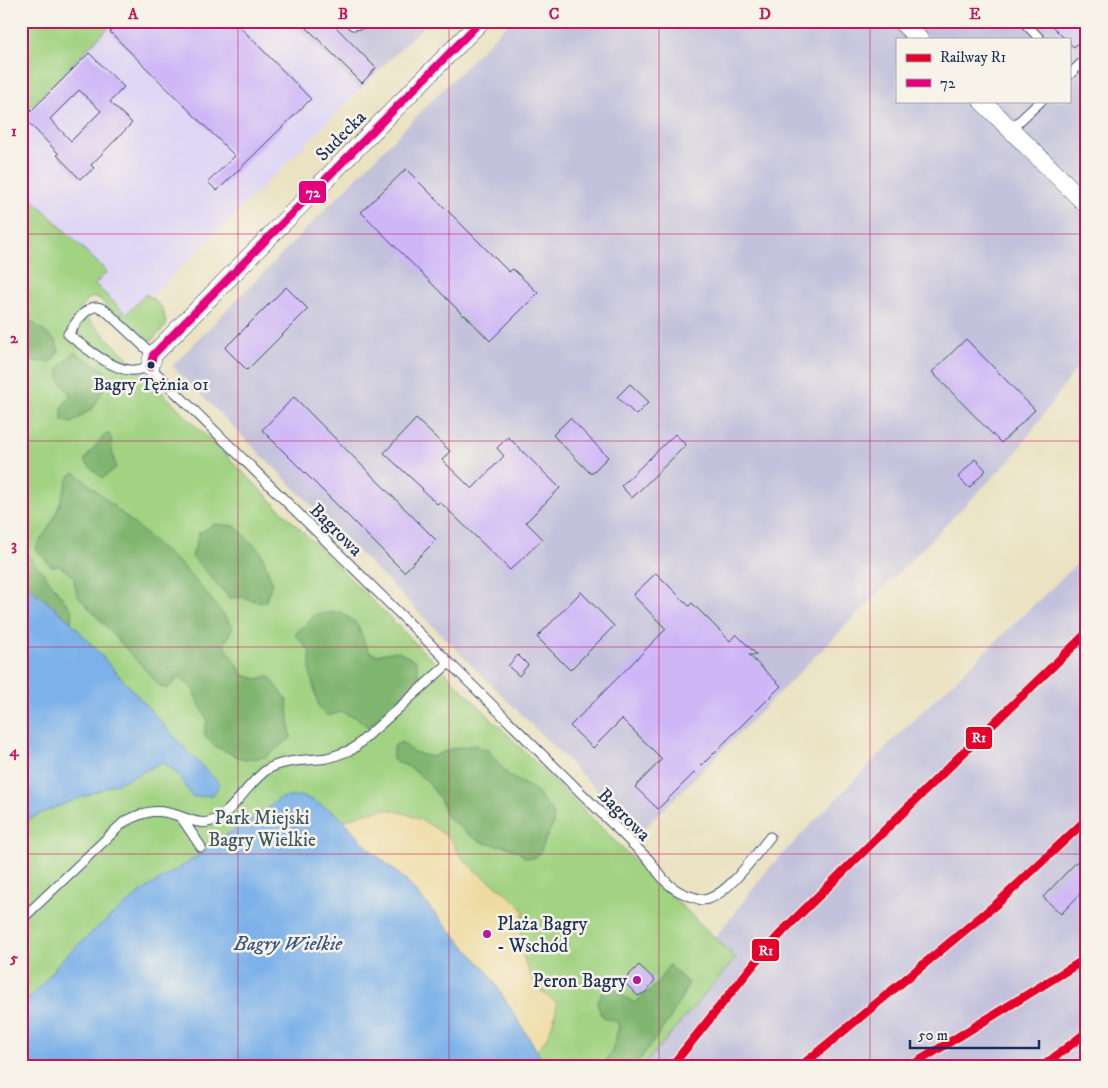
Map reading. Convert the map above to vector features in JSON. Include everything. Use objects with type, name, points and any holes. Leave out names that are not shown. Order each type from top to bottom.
[{"type":"street","name":"Sudecka","points":[[152,361],[481,21]]},
{"type":"street","points":[[901,21],[918,38]]},
{"type":"street","points":[[983,102],[1087,205]]},
{"type":"lane","points":[[350,21],[354,25],[380,21]]},
{"type":"lane","points":[[1023,21],[1039,38]]},
{"type":"lane","points":[[1070,72],[1087,58]]},
{"type":"lane","points":[[1010,130],[1040,102]]},
{"type":"lane","name":"Bagrowa","points":[[152,361],[132,370],[120,368],[94,354],[68,334],[88,309],[97,307],[105,310],[152,361],[449,663],[650,861],[662,879],[676,890],[701,900],[708,899],[728,886],[770,837]]},
{"type":"lane","points":[[21,920],[124,822],[139,814],[155,811],[170,813],[196,822],[207,823],[217,820],[229,810],[257,777],[278,764],[328,758],[353,749],[449,663]]},
{"type":"lane","points":[[181,816],[201,848]]},
{"type":"shaded area","points":[[21,21],[291,21],[360,90],[130,318],[21,213]]},
{"type":"shaded area","points":[[291,21],[428,21],[360,90]]},
{"type":"shaded area","points":[[510,21],[1087,21],[1087,354],[1013,457],[640,833],[172,366]]},
{"type":"shaded area","points":[[1087,554],[1087,1067],[621,1067],[691,969],[769,868],[899,734]]},
{"type":"green space","points":[[21,21],[115,21],[21,116]]},
{"type":"green space","name":"Park Miejski Bagry Wielkie","points":[[21,188],[107,272],[95,284],[126,314],[146,294],[163,309],[166,326],[152,340],[141,338],[135,335],[100,299],[95,297],[89,298],[79,310],[635,861],[736,958],[642,1067],[21,1067]]},
{"type":"green space","points":[[21,317],[28,319],[56,341],[59,351],[51,362],[21,361]]},
{"type":"green space","points":[[74,352],[104,370],[108,380],[94,407],[72,423],[62,421],[62,407],[71,395],[59,380],[59,368]]},
{"type":"green space","points":[[105,434],[109,434],[111,438],[116,468],[102,478],[84,461]]},
{"type":"green space","points":[[74,473],[181,565],[208,595],[233,627],[224,644],[243,675],[257,679],[269,676],[287,700],[291,738],[265,757],[245,760],[214,746],[204,735],[207,720],[190,685],[179,678],[167,689],[161,687],[77,595],[73,576],[59,566],[51,566],[36,549],[56,513],[69,476]]},
{"type":"green space","points":[[215,524],[235,526],[261,552],[272,582],[266,601],[258,602],[242,597],[229,598],[192,557],[199,533]]},
{"type":"green space","points":[[21,556],[28,556],[42,571],[73,612],[71,622],[21,580]]},
{"type":"green space","points":[[341,612],[357,624],[368,651],[376,655],[397,651],[416,661],[419,676],[411,688],[368,727],[357,718],[341,712],[328,716],[319,707],[310,673],[310,652],[295,634],[316,614]]},
{"type":"green space","points":[[402,742],[413,752],[432,757],[450,749],[474,745],[489,751],[509,776],[535,790],[554,814],[553,825],[540,853],[534,858],[526,858],[517,851],[505,846],[487,844],[463,830],[447,817],[440,799],[427,781],[411,768],[393,760],[395,745]]},
{"type":"green space","points":[[669,965],[689,984],[669,1020],[634,1067],[601,1067],[612,1051],[619,1026],[616,1021],[601,1015],[597,1002],[608,983],[623,996],[635,1003],[656,985]]},
{"type":"sand","name":"Plaża Bagry - Wschód","points":[[386,809],[415,817],[448,837],[458,853],[474,870],[507,894],[524,911],[521,941],[528,970],[544,994],[557,1003],[551,1029],[537,1051],[487,971],[403,878],[369,849],[344,821]]},
{"type":"water","points":[[21,580],[71,622],[188,752],[220,784],[213,795],[192,797],[180,777],[163,762],[128,779],[44,812],[21,824]]},
{"type":"water","name":"Bagry Wielkie","points":[[301,796],[335,813],[344,821],[369,849],[403,878],[487,971],[537,1051],[544,1067],[21,1067],[21,1007],[40,987],[60,961],[106,920],[151,885],[189,862],[280,798]]},
{"type":"building","points":[[121,21],[234,21],[311,99],[217,191],[208,182],[235,156],[110,32]]},
{"type":"building","points":[[300,21],[330,21],[376,68],[362,83]]},
{"type":"building","points":[[1047,21],[1087,21],[1087,34],[1074,47],[1070,44],[1070,38],[1064,38]]},
{"type":"building","points":[[89,53],[124,87],[110,102],[132,123],[91,165],[94,168],[80,179],[24,118]],"holes":[[[79,90],[101,111],[71,141],[50,119]]]},
{"type":"building","points":[[406,169],[509,272],[513,269],[538,293],[490,341],[361,212]]},
{"type":"building","points":[[286,287],[308,309],[247,370],[225,348]]},
{"type":"building","points":[[966,339],[1035,410],[1001,443],[932,372]]},
{"type":"building","points":[[630,384],[649,402],[636,415],[617,397]]},
{"type":"building","points":[[294,397],[436,540],[404,572],[262,430]]},
{"type":"building","points":[[570,418],[608,457],[591,474],[553,435]]},
{"type":"building","points":[[416,419],[450,451],[442,460],[472,489],[504,456],[497,448],[508,437],[560,488],[526,522],[543,539],[510,570],[440,502],[437,504],[384,453]]},
{"type":"building","points":[[675,434],[686,445],[632,498],[621,486]]},
{"type":"building","points":[[975,459],[986,470],[969,488],[958,477]]},
{"type":"building","points":[[656,573],[689,606],[692,603],[730,641],[736,634],[757,655],[749,655],[781,686],[658,809],[635,787],[662,759],[622,719],[593,748],[570,726],[666,629],[633,595]]},
{"type":"building","points":[[581,592],[614,626],[570,670],[537,637]]},
{"type":"building","points":[[518,655],[528,665],[519,676],[508,666]]},
{"type":"building","points":[[1087,851],[1087,887],[1061,914],[1043,897]]},
{"type":"building","name":"Peron Bagry","points":[[639,965],[655,980],[646,992],[638,996],[623,981]]},
{"type":"rail line","name":"R1","points":[[671,1067],[762,954],[785,929],[1087,633]]},
{"type":"rail line","name":"R1","points":[[800,1067],[1000,901],[1087,819]]},
{"type":"rail line","name":"R1","points":[[909,1067],[1087,958]]},
{"type":"rail line","name":"R1","points":[[1042,1067],[1087,1032]]},
{"type":"transit line","name":"72","points":[[150,367],[153,355],[481,21]]},
{"type":"place","name":"Bagry Tężnia 01","points":[[151,365]]},
{"type":"place","name":"Plaża Bagry - Wschód","points":[[487,934]]},
{"type":"place","name":"Peron Bagry","points":[[637,980]]}]
